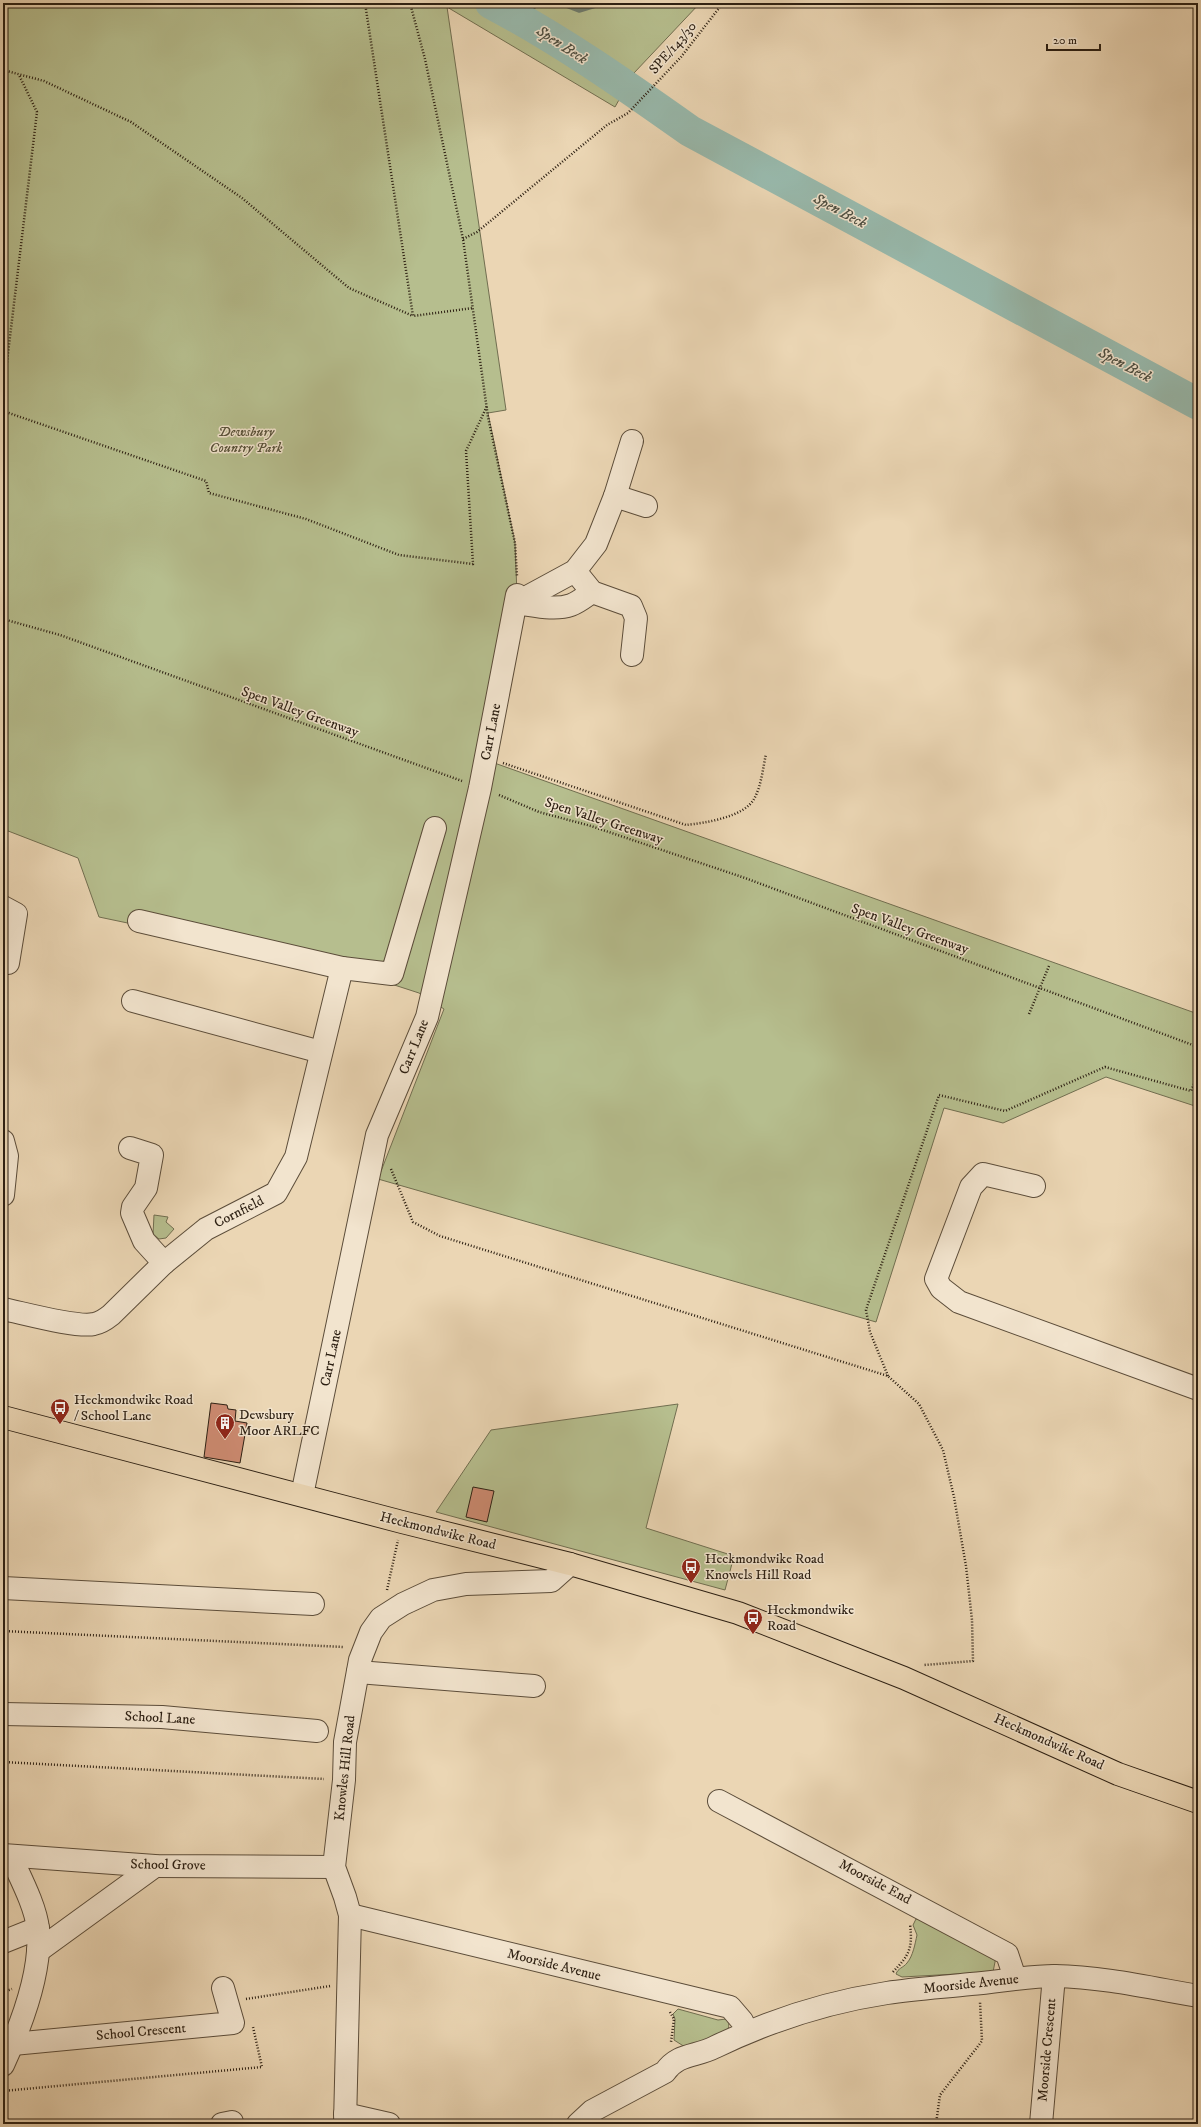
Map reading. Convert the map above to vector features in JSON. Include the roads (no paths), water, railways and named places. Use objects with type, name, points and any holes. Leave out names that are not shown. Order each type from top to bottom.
[{"type":"main road","name":"Heckmondwike Road","points":[[3,1417],[402,1522],[570,1564],[738,1612],[904,1678],[1118,1774],[1198,1802]]},
{"type":"street","points":[[517,599],[575,572],[596,544],[615,496],[632,441]]},
{"type":"street","points":[[615,496],[646,506]]},
{"type":"street","points":[[575,572],[592,592],[631,606],[636,618],[632,655]]},
{"type":"street","points":[[517,599],[546,607],[561,607],[572,605],[592,592]]},
{"type":"street","name":"Carr Lane","points":[[302,1495],[377,1135],[427,1017],[480,788],[517,599]]},
{"type":"street","points":[[139,921],[342,968],[392,974],[435,828]]},
{"type":"street","points":[[3,907],[16,914],[8,963]]},
{"type":"street","name":"Cornfield","points":[[3,1310],[80,1324],[94,1324],[111,1315],[164,1263],[206,1229],[276,1193],[296,1157],[342,968]]},
{"type":"street","points":[[133,1001],[321,1052]]},
{"type":"street","points":[[3,1141],[7,1156],[3,1195]]},
{"type":"street","points":[[130,1148],[152,1155],[146,1188],[133,1207],[132,1213],[144,1241],[164,1263]]},
{"type":"street","points":[[1034,1186],[982,1174],[971,1187],[936,1279],[941,1288],[959,1302],[1198,1389]]},
{"type":"street","name":"Knowles Hill Road","points":[[345,2119],[350,1916],[346,1897],[334,1867],[344,1780],[345,1742],[364,1648],[381,1618],[403,1604],[433,1590],[466,1584],[550,1581],[570,1564]]},
{"type":"street","points":[[3,1588],[313,1604]]},
{"type":"street","points":[[358,1672],[534,1686]]},
{"type":"street","name":"School Lane","points":[[3,1714],[162,1717],[317,1730]]},
{"type":"street","name":"Moorside End","points":[[719,1800],[911,1901],[1007,1954],[1015,1978]]},
{"type":"street","points":[[3,2065],[13,2044],[31,1990],[38,1952],[38,1928],[26,1890],[7,1856]]},
{"type":"street","name":"School Grove","points":[[7,1856],[155,1866],[334,1867]]},
{"type":"street","points":[[38,1952],[155,1866]]},
{"type":"street","name":"Moorside Avenue","points":[[350,1916],[730,2008],[742,2021],[747,2031]]},
{"type":"street","points":[[3,1942],[38,1928]]},
{"type":"street","name":"Moorside Avenue","points":[[578,2124],[592,2111],[665,2072],[671,2062],[683,2056],[702,2054],[747,2031],[796,2014],[886,1993],[979,1984],[1015,1978],[1054,1976],[1094,1979],[1198,1996]]},
{"type":"street","name":"Moorside Crescent","points":[[1041,2124],[1054,1976]]},
{"type":"street","name":"School Crescent","points":[[13,2044],[233,2023],[237,1999]]},
{"type":"street","points":[[345,2119],[388,2124]]},
{"type":"waterway","name":"Spen Beck","points":[[491,3],[568,48],[690,131],[1198,404]]},
{"type":"waterway","points":[[521,17],[538,3]]},
{"type":"waterway","points":[[561,3],[579,10],[602,3]]},
{"type":"place","name":"Heckmondwike Road / School Lane","points":[[60,1425]]},
{"type":"place","name":"Dewsbury Moor ARLFC","points":[[225,1440]]},
{"type":"place","name":"Heckmondwike Road Knowels Hill Road","points":[[691,1584]]},
{"type":"place","name":"Heckmondwike Road","points":[[753,1635]]},
{"type":"park label","name":"Dewsbury Country Park","points":[[246,440]]}]
